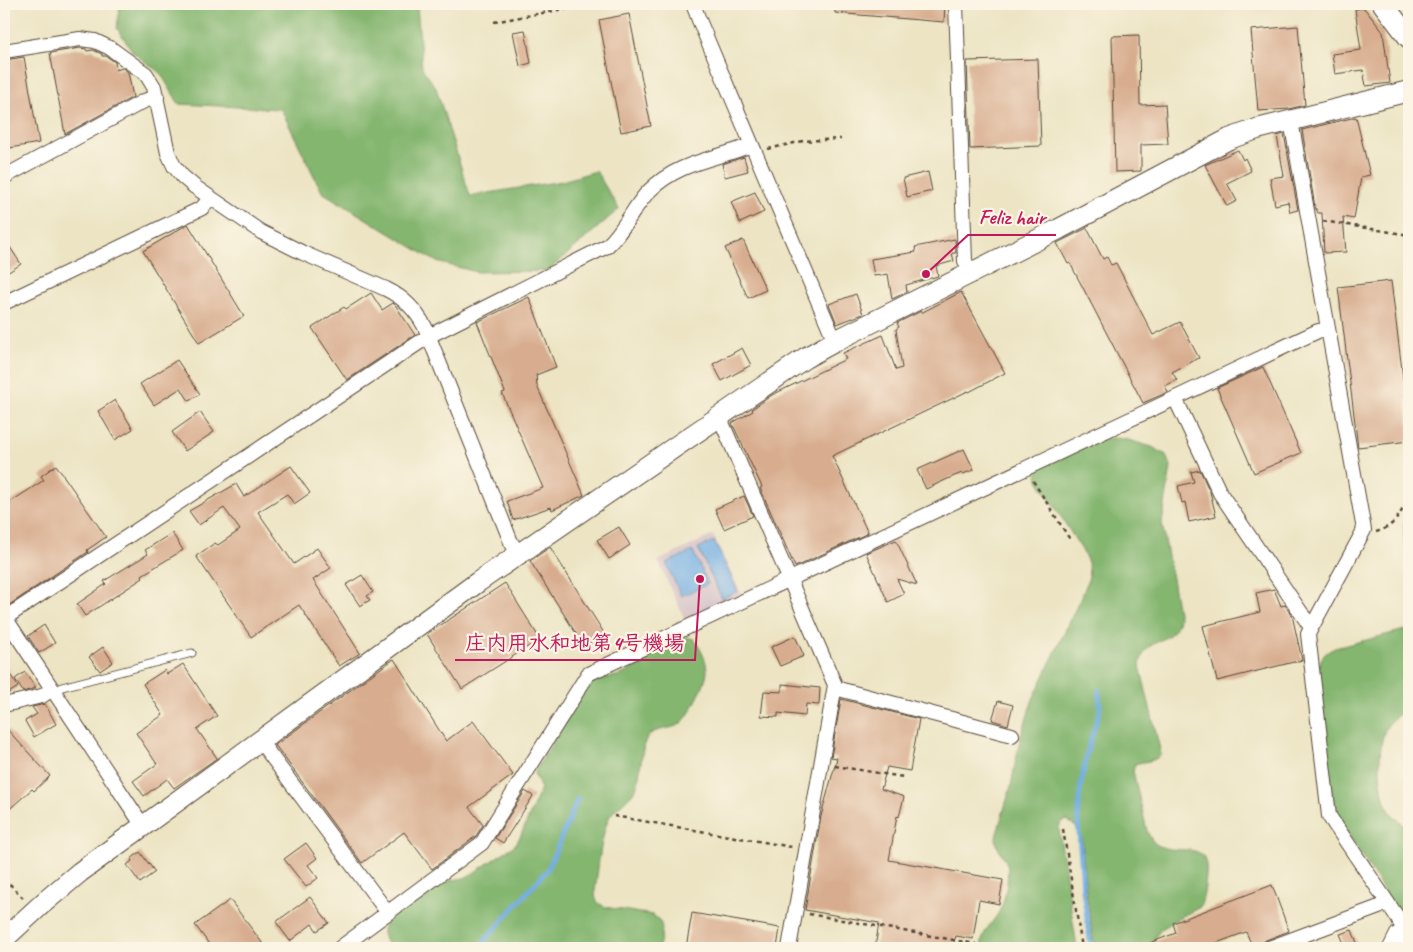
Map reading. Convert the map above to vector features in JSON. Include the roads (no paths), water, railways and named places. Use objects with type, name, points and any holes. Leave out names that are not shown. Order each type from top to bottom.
[{"type":"street","points":[[693,4],[835,341]]},
{"type":"street","points":[[956,4],[965,260],[971,273]]},
{"type":"street","points":[[1383,4],[1409,38]]},
{"type":"street","points":[[4,51],[80,38],[96,41],[110,48],[146,74],[154,87],[163,139],[174,166],[184,177],[210,198],[255,228],[282,243],[398,295],[409,304],[418,314],[429,336],[511,542],[518,553]]},
{"type":"street","points":[[4,939],[34,910],[80,872],[518,553],[793,365],[835,341],[1059,229],[1216,145],[1243,134],[1409,91]]},
{"type":"street","points":[[4,177],[144,100],[157,97]]},
{"type":"street","points":[[1291,121],[1310,220],[1363,532],[1308,634],[1329,816],[1398,918],[1404,932],[1407,948]]},
{"type":"street","points":[[143,826],[4,617],[429,336],[607,246],[624,227],[648,192],[672,173],[692,164],[753,149]]},
{"type":"street","points":[[4,303],[202,208],[210,198]]},
{"type":"street","points":[[340,948],[482,843],[588,674],[1318,331],[1328,329]]},
{"type":"street","points":[[1175,398],[1220,493],[1308,623],[1313,625]]},
{"type":"street","points":[[718,417],[724,425],[835,685],[789,948]]},
{"type":"street","points":[[835,688],[1012,735]]},
{"type":"street","points":[[4,705],[42,696],[53,691]]},
{"type":"street","points":[[260,741],[388,912]]},
{"type":"street","points":[[1269,948],[1379,907],[1386,902]]},
{"type":"street","points":[[1390,948],[1397,934],[1404,932]]},
{"type":"lane","points":[[53,691],[192,653]]},
{"type":"water","points":[[714,541],[738,591],[722,599],[698,548]]},
{"type":"water","points":[[693,551],[708,584],[681,596],[666,563]]},
{"type":"waterway","points":[[1091,948],[1083,891],[1078,821],[1080,789],[1088,748],[1100,710],[1099,690]]},
{"type":"waterway","points":[[480,948],[548,869],[578,798]]},
{"type":"place","name":"Feliz hair","points":[[926,274]]},
{"type":"place","name":"庄内用水和地第4号機場","points":[[700,579]]}]
